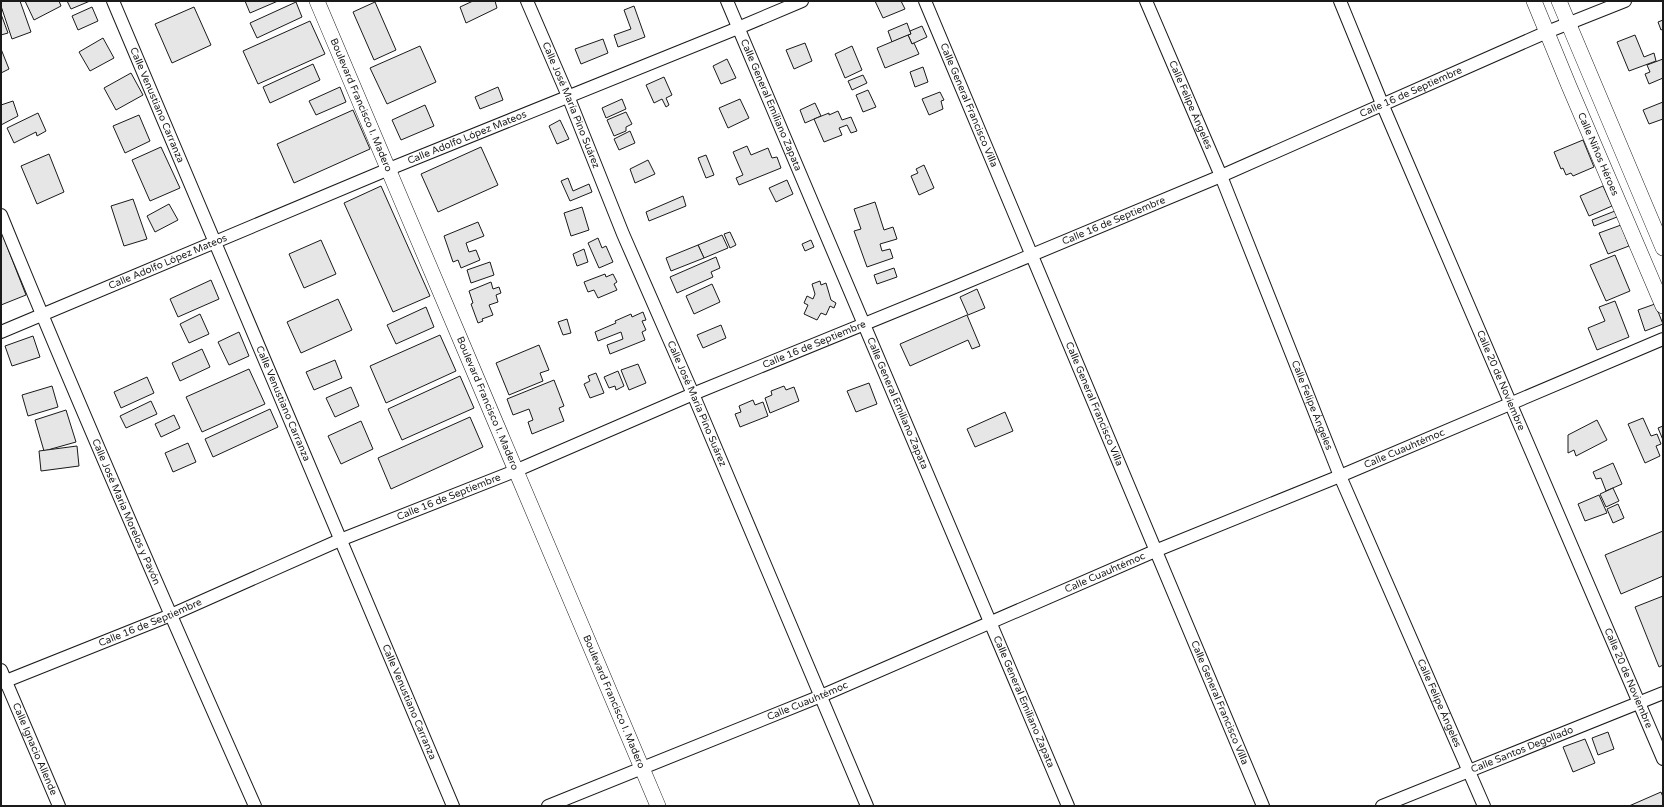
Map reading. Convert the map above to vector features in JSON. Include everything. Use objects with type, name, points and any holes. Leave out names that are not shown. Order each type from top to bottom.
[{"type":"street","name":"Calle Venustiano Carranza","points":[[113,1],[453,806]]},
{"type":"street","name":"Boulevard Francisco I. Madero","points":[[317,1],[389,169],[514,471],[658,806]]},
{"type":"street","name":"Calle José María Pino Suárez","points":[[527,1],[568,96],[623,234],[693,394],[867,806]]},
{"type":"street","name":"Calle General Emiliano Zapata","points":[[727,1],[1068,806]]},
{"type":"street","name":"Calle Adolfo López Mateos","points":[[1,332],[389,169],[802,1]]},
{"type":"street","name":"Calle General Francisco Villa","points":[[925,1],[1263,806]]},
{"type":"street","name":"Calle Felipe Ángeles","points":[[1146,1],[1221,176],[1340,476],[1484,806]]},
{"type":"street","name":"Calle 20 de Noviembre","points":[[1340,1],[1382,106],[1663,759]]},
{"type":"street","name":"Calle Niños Héroes","points":[[1534,1],[1568,86],[1663,306]]},
{"type":"street","points":[[1559,1],[1663,248]]},
{"type":"street","name":"Calle 16 de Septiembre","points":[[3,682],[171,615],[340,540],[514,471],[693,394],[1031,256],[1221,176],[1547,32],[1625,1]]},
{"type":"street","name":"Calle José María Morelos y Pavón","points":[[1,215],[42,315],[255,806]]},
{"type":"street","name":"Calle Cuauhtémoc","points":[[548,806],[821,696],[991,624],[1156,551],[1340,476],[1663,339]]},
{"type":"street","name":"Calle Ignacio Allende","points":[[1,670],[3,682],[59,806]]},
{"type":"street","name":"Calle Santos Degollado","points":[[1382,806],[1663,693]]},
{"type":"building","points":[[1,1],[20,1],[31,32],[12,39],[1,6]]},
{"type":"building","points":[[25,1],[59,1],[61,6],[34,20]]},
{"type":"building","points":[[67,1],[90,1],[71,9]]},
{"type":"building","points":[[245,1],[278,1],[250,13]]},
{"type":"building","points":[[473,1],[495,1],[497,8],[466,23],[460,7]]},
{"type":"building","points":[[875,1],[901,1],[905,9],[883,18]]},
{"type":"building","points":[[296,2],[302,17],[257,38],[250,23]]},
{"type":"building","points":[[375,2],[396,50],[374,60],[353,12]]},
{"type":"building","points":[[634,6],[645,37],[618,47],[614,35],[631,29],[624,10]]},
{"type":"building","points":[[92,7],[98,21],[78,30],[72,16]]},
{"type":"building","points":[[194,7],[211,45],[172,63],[155,24]]},
{"type":"building","points":[[1,14],[8,33],[1,35]]},
{"type":"building","points":[[1663,20],[1663,29],[1661,30],[1658,22]]},
{"type":"building","points":[[310,21],[325,54],[258,84],[243,51]]},
{"type":"building","points":[[907,23],[911,34],[892,42],[888,31]]},
{"type":"building","points":[[922,26],[927,37],[912,44],[908,35],[911,34],[910,31]]},
{"type":"building","points":[[908,35],[919,54],[885,68],[877,48]]},
{"type":"building","points":[[1635,35],[1644,57],[1654,53],[1656,61],[1629,71],[1617,42]]},
{"type":"building","points":[[103,38],[114,58],[90,71],[79,52]]},
{"type":"building","points":[[603,39],[608,53],[581,64],[575,49]]},
{"type":"building","points":[[805,43],[812,61],[794,69],[786,50]]},
{"type":"building","points":[[420,46],[436,82],[387,104],[370,68]]},
{"type":"building","points":[[852,46],[862,70],[845,78],[835,54]]},
{"type":"building","points":[[1,49],[9,69],[1,73]]},
{"type":"building","points":[[727,59],[736,78],[721,84],[713,66]]},
{"type":"building","points":[[1663,59],[1663,78],[1649,84],[1645,74],[1650,72],[1647,65]]},
{"type":"building","points":[[313,64],[320,80],[270,103],[263,87]]},
{"type":"building","points":[[923,67],[928,82],[915,87],[910,72]]},
{"type":"building","points":[[131,73],[143,95],[116,110],[104,88]]},
{"type":"building","points":[[863,75],[867,83],[852,90],[848,81]]},
{"type":"building","points":[[664,77],[672,95],[666,98],[669,105],[666,107],[662,99],[654,103],[646,85]]},
{"type":"building","points":[[340,87],[346,102],[316,115],[309,101]]},
{"type":"building","points":[[498,87],[503,100],[480,109],[475,97]]},
{"type":"building","points":[[868,90],[876,107],[863,112],[856,95]]},
{"type":"building","points":[[940,92],[944,100],[941,101],[943,109],[929,115],[922,99]]},
{"type":"building","points":[[622,99],[626,109],[606,118],[602,108]]},
{"type":"building","points":[[740,99],[749,118],[728,128],[719,108]]},
{"type":"building","points":[[13,101],[18,116],[1,125],[1,105]]},
{"type":"building","points":[[1663,102],[1663,119],[1649,124],[1643,110]]},
{"type":"building","points":[[815,103],[821,116],[805,123],[800,110]]},
{"type":"building","points":[[425,105],[434,126],[401,140],[392,120]]},
{"type":"building","points":[[353,110],[370,149],[294,183],[277,144]]},
{"type":"building","points":[[838,111],[842,120],[851,117],[857,131],[851,133],[847,125],[839,128],[842,135],[824,142],[814,119]]},
{"type":"building","points":[[626,112],[632,124],[626,127],[626,131],[614,136],[607,120]]},
{"type":"building","points":[[38,113],[46,131],[37,136],[36,132],[14,143],[7,128]]},
{"type":"building","points":[[139,115],[150,141],[125,153],[113,126]]},
{"type":"building","points":[[560,120],[569,139],[557,144],[549,126]]},
{"type":"building","points":[[630,131],[635,143],[619,150],[614,139]]},
{"type":"building","points":[[1583,140],[1594,167],[1573,176],[1571,173],[1566,175],[1563,168],[1561,169],[1554,152]]},
{"type":"building","points":[[747,146],[751,155],[768,148],[772,158],[777,157],[781,168],[739,185],[736,178],[743,175],[733,152]]},
{"type":"building","points":[[161,147],[180,188],[150,201],[132,160]]},
{"type":"building","points":[[481,147],[498,185],[438,212],[421,174]]},
{"type":"building","points":[[49,154],[64,192],[37,204],[21,166]]},
{"type":"building","points":[[706,155],[714,175],[706,178],[698,158]]},
{"type":"building","points":[[648,160],[655,174],[635,183],[630,169]]},
{"type":"building","points":[[924,165],[934,188],[919,195],[911,176],[918,173],[916,169]]},
{"type":"building","points":[[568,178],[573,191],[589,184],[592,192],[570,201],[561,181]]},
{"type":"building","points":[[787,180],[793,194],[776,202],[769,188]]},
{"type":"building","points":[[381,186],[430,296],[393,312],[344,203]]},
{"type":"building","points":[[1603,186],[1612,206],[1589,216],[1580,196]]},
{"type":"building","points":[[683,196],[686,206],[649,221],[646,212]]},
{"type":"building","points":[[133,199],[147,239],[124,246],[111,206]]},
{"type":"building","points":[[875,202],[884,230],[893,227],[897,239],[880,244],[882,251],[890,249],[893,258],[867,267],[854,231],[861,229],[854,209]]},
{"type":"building","points":[[169,204],[178,220],[155,232],[147,216]]},
{"type":"building","points":[[582,207],[589,230],[571,236],[564,213]]},
{"type":"building","points":[[1615,211],[1617,217],[1594,226],[1592,220]]},
{"type":"building","points":[[478,222],[484,236],[466,243],[469,252],[476,250],[480,260],[461,268],[458,260],[453,262],[444,236]]},
{"type":"building","points":[[1621,225],[1629,246],[1608,254],[1599,233]]},
{"type":"building","points":[[1,231],[26,295],[1,305]]},
{"type":"building","points":[[730,232],[736,245],[730,248],[724,234]]},
{"type":"building","points":[[722,235],[728,248],[704,258],[698,245]]},
{"type":"building","points":[[598,238],[602,248],[606,246],[613,262],[599,268],[588,243]]},
{"type":"building","points":[[321,240],[336,274],[304,288],[289,254]]},
{"type":"building","points":[[811,240],[814,247],[805,251],[802,244]]},
{"type":"building","points":[[698,245],[704,258],[671,271],[666,258]]},
{"type":"building","points":[[584,249],[588,262],[577,266],[573,254]]},
{"type":"building","points":[[1615,255],[1630,291],[1606,301],[1590,265]]},
{"type":"building","points":[[716,257],[720,268],[711,272],[713,277],[677,293],[670,277]]},
{"type":"building","points":[[490,262],[494,275],[471,283],[467,270]]},
{"type":"building","points":[[894,268],[897,277],[877,284],[874,275]]},
{"type":"building","points":[[605,274],[606,277],[613,274],[617,282],[614,284],[617,290],[598,298],[594,290],[588,292],[584,282]]},
{"type":"building","points":[[211,280],[219,299],[178,317],[170,299]]},
{"type":"building","points":[[820,281],[821,285],[826,283],[831,300],[836,303],[834,308],[830,306],[826,315],[821,313],[817,320],[804,314],[808,305],[804,303],[807,296],[813,299],[815,294],[812,284]]},
{"type":"building","points":[[491,282],[493,289],[499,287],[501,293],[496,295],[498,302],[489,305],[493,315],[482,319],[483,321],[478,323],[471,304],[473,303],[469,291]]},
{"type":"building","points":[[712,284],[720,302],[694,314],[686,296]]},
{"type":"building","points":[[977,289],[985,308],[968,315],[960,297]]},
{"type":"building","points":[[338,299],[352,330],[301,353],[287,322]]},
{"type":"building","points":[[1615,301],[1629,337],[1597,350],[1588,328],[1605,321],[1599,307]]},
{"type":"building","points":[[1655,304],[1663,324],[1645,331],[1638,310]]},
{"type":"building","points":[[426,307],[434,327],[396,344],[387,325]]},
{"type":"building","points":[[643,312],[646,320],[642,321],[646,330],[642,332],[645,340],[610,354],[607,345],[623,339],[621,332],[598,341],[595,332],[616,323],[615,321],[631,314],[632,317]]},
{"type":"building","points":[[200,314],[209,334],[189,343],[180,324]]},
{"type":"building","points":[[967,315],[980,346],[972,349],[968,340],[910,366],[900,344]]},
{"type":"building","points":[[567,319],[571,333],[563,335],[558,322]]},
{"type":"building","points":[[721,325],[726,338],[703,348],[697,335]]},
{"type":"building","points":[[239,332],[249,356],[229,365],[218,342]]},
{"type":"building","points":[[440,335],[456,371],[386,403],[370,366]]},
{"type":"building","points":[[33,336],[40,357],[12,366],[5,346]]},
{"type":"building","points":[[539,345],[549,370],[540,373],[543,381],[509,395],[496,363]]},
{"type":"building","points":[[202,349],[210,367],[180,381],[172,363]]},
{"type":"building","points":[[335,360],[342,378],[314,390],[306,372]]},
{"type":"building","points":[[638,364],[646,383],[629,390],[621,370]]},
{"type":"building","points":[[249,369],[265,404],[202,432],[186,397]]},
{"type":"building","points":[[618,371],[624,386],[616,390],[615,386],[609,388],[604,377]]},
{"type":"building","points":[[596,373],[604,393],[590,398],[584,384],[590,381],[588,376]]},
{"type":"building","points":[[460,376],[474,408],[402,440],[388,409]]},
{"type":"building","points":[[147,377],[154,393],[121,408],[114,392]]},
{"type":"building","points":[[554,380],[564,406],[559,408],[564,421],[532,434],[528,422],[533,420],[529,409],[513,415],[507,399]]},
{"type":"building","points":[[869,383],[877,404],[856,412],[847,391]]},
{"type":"building","points":[[52,386],[58,407],[28,416],[22,395]]},
{"type":"building","points":[[784,386],[786,390],[794,387],[799,401],[770,413],[765,398],[772,395],[771,391]]},
{"type":"building","points":[[351,387],[359,406],[335,417],[326,398]]},
{"type":"building","points":[[753,400],[755,405],[763,402],[768,416],[740,427],[735,414],[741,412],[739,406]]},
{"type":"building","points":[[151,401],[157,414],[126,428],[120,416]]},
{"type":"building","points":[[270,409],[278,427],[213,457],[205,439]]},
{"type":"building","points":[[66,410],[76,442],[44,451],[35,420]]},
{"type":"building","points":[[1005,412],[1013,431],[975,447],[967,429]]},
{"type":"building","points":[[174,415],[180,428],[161,437],[155,424]]},
{"type":"building","points":[[470,417],[483,447],[391,489],[378,458]]},
{"type":"building","points":[[1643,418],[1651,436],[1657,434],[1661,444],[1656,446],[1660,456],[1645,463],[1628,424]]},
{"type":"building","points":[[1597,420],[1607,440],[1576,456],[1574,450],[1568,453],[1568,435]]},
{"type":"building","points":[[361,421],[373,449],[341,464],[328,436]]},
{"type":"building","points":[[1663,426],[1663,440],[1658,428]]},
{"type":"building","points":[[188,443],[196,462],[173,472],[165,453]]},
{"type":"building","points":[[77,446],[79,466],[41,471],[39,451]]},
{"type":"building","points":[[1613,463],[1622,484],[1606,491],[1601,478],[1596,479],[1593,472]]},
{"type":"building","points":[[1613,488],[1619,501],[1606,507],[1600,494]]},
{"type":"building","points":[[1599,495],[1607,513],[1585,521],[1578,504]]},
{"type":"building","points":[[1618,504],[1624,518],[1613,523],[1607,509]]},
{"type":"building","points":[[1663,531],[1663,576],[1621,594],[1605,555]]},
{"type":"building","points":[[1663,596],[1663,665],[1659,667],[1635,607]]},
{"type":"building","points":[[1608,732],[1614,749],[1598,755],[1592,738]]},
{"type":"building","points":[[1585,739],[1595,763],[1573,772],[1563,747]]},
{"type":"building","points":[[1661,792],[1663,797],[1663,806],[1629,806]]}]
